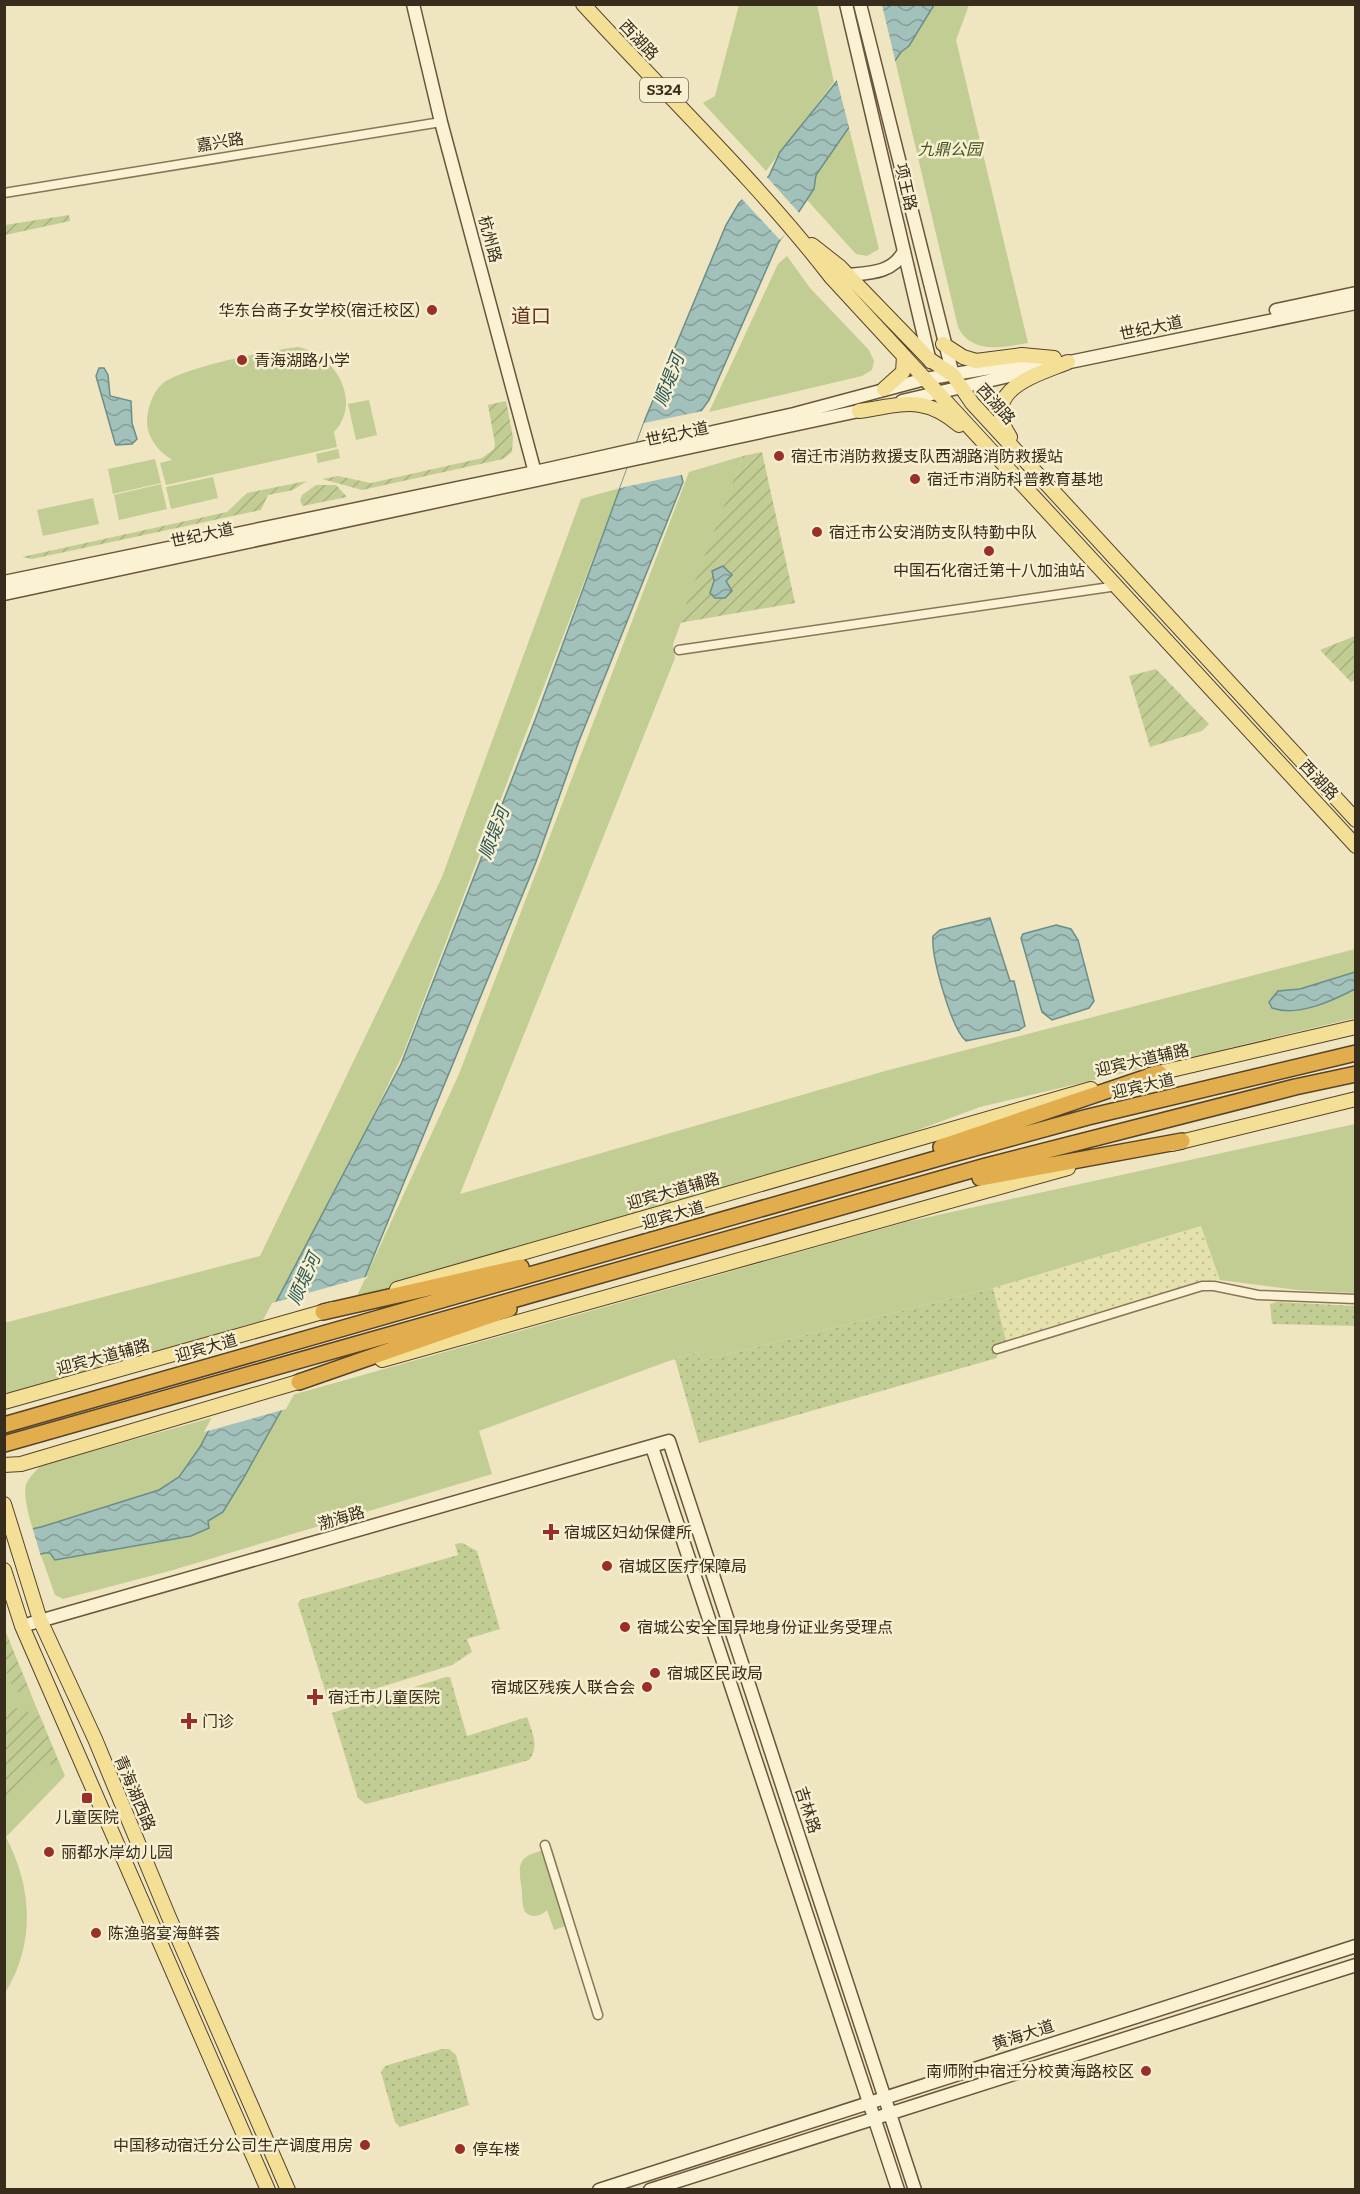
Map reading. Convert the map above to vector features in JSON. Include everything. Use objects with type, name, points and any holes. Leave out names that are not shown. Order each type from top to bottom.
[{"type":"highway","name":"迎宾大道","points":[[4,1425],[1088,1117],[1356,1053]]},
{"type":"highway","points":[[791,1200],[829,1180],[937,1149],[1159,1073]]},
{"type":"highway","points":[[4,1444],[986,1166],[1295,1087],[1356,1074]]},
{"type":"highway","points":[[764,1228],[808,1224],[1012,1170],[1182,1141]]},
{"type":"highway","points":[[299,1382],[510,1309],[661,1267],[741,1235]]},
{"type":"highway","points":[[323,1312],[523,1266],[601,1254]]},
{"type":"main road","name":"西湖路","points":[[583,4],[745,176],[796,232],[831,277],[904,356],[930,378],[939,393],[1356,846]]},
{"type":"main road","name":"西湖路","points":[[796,232],[848,274],[929,359],[956,381],[1044,481],[1356,820]]},
{"type":"main road","points":[[943,344],[963,357],[976,361],[1022,355],[1054,358]]},
{"type":"main road","points":[[884,389],[903,372],[904,356]]},
{"type":"main road","points":[[1044,481],[1008,435],[1002,422],[1002,403],[1019,383],[1068,362]]},
{"type":"main road","points":[[859,411],[911,404],[935,408],[963,428],[1026,488]]},
{"type":"main road","name":"迎宾大道辅路","points":[[363,1302],[1087,1090],[1356,1027]]},
{"type":"main road","points":[[4,1465],[21,1464],[316,1377],[1047,1174],[1356,1099]]},
{"type":"main road","name":"迎宾大道辅路","points":[[4,1402],[323,1312]]},
{"type":"main road","name":"青海湖西路","points":[[6,1509],[40,1620],[97,1743],[168,1916],[288,2190]]},
{"type":"main road","points":[[4,1570],[22,1626],[268,2190]]},
{"type":"street","name":"杭州路","points":[[413,4],[441,122],[536,477]]},
{"type":"street","name":"项王路","points":[[846,4],[929,359],[930,378]]},
{"type":"street","name":"项王路","points":[[861,11],[943,344],[956,381]]},
{"type":"street","name":"嘉兴路","points":[[4,193],[441,122]]},
{"type":"street","points":[[848,274],[879,272],[899,261],[904,251]]},
{"type":"street","name":"世纪大道","points":[[628,456],[695,448],[939,393],[956,381],[1054,358],[1356,293]]},
{"type":"street","name":"世纪大道","points":[[4,594],[628,456],[701,435],[930,378],[956,381],[1068,362],[1356,303]]},
{"type":"street","name":"世纪大道","points":[[4,582],[536,477]]},
{"type":"street","points":[[679,650],[1118,586]]},
{"type":"street","points":[[997,1349],[1202,1286],[1214,1286],[1258,1295],[1356,1299]]},
{"type":"street","name":"渤海路","points":[[22,1626],[669,1441]]},
{"type":"street","name":"吉林路","points":[[669,1441],[915,2190]]},
{"type":"street","name":"吉林路","points":[[652,1447],[898,2190]]},
{"type":"street","points":[[545,1845],[598,2015]]},
{"type":"street","name":"黄海大道","points":[[599,2190],[1356,1946]]},
{"type":"street","name":"黄海大道","points":[[651,2190],[1356,1965]]},
{"type":"shaded area","points":[[1202,1226],[1220,1280],[1204,1281],[1006,1341],[993,1288]]},
{"type":"green space","points":[[739,5],[817,5],[834,82],[766,171],[703,103],[715,96]]},
{"type":"green space","name":"九鼎公园","points":[[882,5],[969,5],[956,40],[1028,343],[999,347],[980,345],[971,342],[958,327]]},
{"type":"green space","points":[[849,128],[879,249],[867,256],[856,254],[807,200],[814,189],[816,175]]},
{"type":"green space","points":[[69,215],[70,221],[5,235],[5,225]]},
{"type":"green space","points":[[787,256],[810,288],[869,350],[874,361],[872,370],[862,376],[709,412],[778,264]]},
{"type":"green space","points":[[298,347],[311,351],[323,359],[341,380],[346,407],[342,420],[334,432],[337,447],[166,485],[160,463],[172,460],[154,443],[147,426],[151,401],[161,385],[186,372],[205,366]]},
{"type":"green space","points":[[369,400],[377,435],[356,440],[348,404]]},
{"type":"green space","points":[[506,401],[513,437],[512,452],[503,459],[362,490],[322,479],[338,476],[371,483],[482,458],[494,449],[495,444],[488,405]]},
{"type":"green space","points":[[338,449],[340,458],[318,463],[316,454]]},
{"type":"green space","points":[[762,452],[795,603],[679,623],[743,456]]},
{"type":"green space","points":[[743,456],[673,644],[675,658],[460,1194],[885,1071],[1355,949],[1355,1018],[980,1107],[785,1179],[365,1300],[357,1296],[459,1074],[689,472]]},
{"type":"green space","points":[[155,459],[161,483],[113,494],[108,469]]},
{"type":"green space","points":[[213,477],[218,498],[171,509],[166,487]]},
{"type":"green space","points":[[307,481],[293,490],[268,495],[261,510],[32,559],[22,557],[227,512],[247,493]]},
{"type":"green space","points":[[161,484],[167,509],[119,520],[114,495]]},
{"type":"green space","points":[[316,485],[336,485],[347,497],[303,506],[300,501],[302,495]]},
{"type":"green space","points":[[620,488],[403,1054],[270,1327],[22,1396],[5,1392],[4,1323],[260,1256],[442,877],[581,499]]},
{"type":"green space","points":[[93,498],[99,524],[43,536],[37,510]]},
{"type":"green space","points":[[1355,636],[1355,680],[1351,682],[1320,650]]},
{"type":"green space","points":[[1156,669],[1209,724],[1202,731],[1150,747],[1129,676]]},
{"type":"green space","points":[[1355,1124],[1355,1293],[1298,1290],[1220,1280],[1201,1226],[993,1288],[701,1361],[697,1352],[666,1362],[479,1431],[492,1474],[173,1570],[63,1599],[55,1595],[36,1539],[25,1494],[27,1482],[40,1466],[906,1222]]},
{"type":"green space","points":[[993,1288],[1006,1341],[997,1344],[997,1358],[699,1443],[675,1359],[697,1352],[701,1361]]},
{"type":"green space","points":[[1277,1302],[1355,1306],[1355,1326],[1272,1324],[1270,1304]]},
{"type":"green space","points":[[462,1543],[477,1551],[500,1629],[467,1639],[472,1652],[452,1665],[329,1703],[298,1604],[300,1600],[458,1555],[455,1544]]},
{"type":"green space","points":[[4,1630],[65,1776],[6,1837],[21,1875],[27,1915],[22,1955],[5,1993]]},
{"type":"green space","points":[[5,1630],[31,1694],[18,1692],[6,1671]]},
{"type":"green space","points":[[450,1677],[467,1736],[527,1717],[535,1744],[529,1760],[366,1804],[358,1798],[332,1713]]},
{"type":"green space","points":[[5,1707],[18,1708],[40,1716],[58,1761],[53,1767],[46,1760],[5,1802]]},
{"type":"green space","points":[[552,1848],[575,1923],[554,1930],[547,1910],[537,1916],[525,1912],[520,1874],[520,1867],[525,1858],[536,1852]]},
{"type":"green space","points":[[449,2049],[456,2055],[469,2105],[400,2127],[395,2122],[381,2072],[385,2066]]},
{"type":"water","name":"顺堤河","points":[[879,5],[934,5],[909,46],[901,52],[816,175],[814,189],[778,243],[709,400],[701,411],[681,474],[683,482],[579,741],[536,862],[365,1277],[347,1293],[243,1479],[223,1512],[208,1521],[209,1528],[191,1536],[55,1560],[50,1553],[44,1553],[5,1567],[4,1535],[41,1527],[159,1490],[179,1477],[200,1447],[401,1064],[535,720],[646,417],[726,225],[739,203],[769,176],[780,152],[837,81]]},
{"type":"water","points":[[99,368],[104,368],[108,375],[110,396],[131,401],[132,423],[137,439],[132,444],[116,445],[115,443],[96,376]]},
{"type":"water","points":[[723,566],[732,575],[726,581],[732,591],[725,598],[715,598],[710,593],[714,581],[712,571]]},
{"type":"water","points":[[990,918],[1010,981],[1014,981],[1025,1026],[1019,1030],[966,1041],[960,1034],[948,1007],[935,959],[933,936],[940,930]]},
{"type":"water","points":[[1056,925],[1071,929],[1078,940],[1094,1001],[1089,1008],[1052,1020],[1042,1012],[1021,938],[1023,934]]},
{"type":"water","points":[[1355,972],[1355,989],[1325,1003],[1293,1011],[1272,1008],[1269,1002],[1278,991],[1300,989]]},
{"type":"pier","points":[[875,4],[882,5],[896,64],[850,131],[836,77]]},
{"type":"pier","points":[[765,175],[801,215],[780,240],[741,198]]},
{"type":"pier","points":[[703,411],[685,474],[620,488],[644,423]]},
{"type":"pier","points":[[369,1276],[349,1294],[286,1409],[204,1432],[272,1303]]},
{"type":"pier","points":[[32,1526],[41,1557],[4,1570],[4,1532]]},
{"type":"place","name":"华东台商子女学校(宿迁校区)","points":[[432,310]]},
{"type":"place","name":"青海湖路小学","points":[[242,360]]},
{"type":"place","name":"宿迁市消防救援支队西湖路消防救援站","points":[[779,456]]},
{"type":"place","name":"宿迁市消防科普教育基地","points":[[915,479]]},
{"type":"place","name":"宿迁市公安消防支队特勤中队","points":[[817,532]]},
{"type":"place","name":"中国石化宿迁第十八加油站","points":[[989,551]]},
{"type":"place","name":"宿城区妇幼保健所","points":[[551,1532]]},
{"type":"place","name":"宿城区医疗保障局","points":[[607,1566]]},
{"type":"place","name":"宿城公安全国异地身份证业务受理点","points":[[625,1627]]},
{"type":"place","name":"宿城区民政局","points":[[655,1673]]},
{"type":"place","name":"宿城区残疾人联合会","points":[[647,1687]]},
{"type":"place","name":"宿迁市儿童医院","points":[[315,1697]]},
{"type":"place","name":"门诊","points":[[189,1721]]},
{"type":"place","name":"儿童医院","points":[[87,1798]]},
{"type":"place","name":"丽都水岸幼儿园","points":[[49,1852]]},
{"type":"place","name":"陈渔骆宴海鲜荟","points":[[96,1933]]},
{"type":"place","name":"南师附中宿迁分校黄海路校区","points":[[1146,2071]]},
{"type":"place","name":"中国移动宿迁分公司生产调度用房","points":[[365,2145]]},
{"type":"place","name":"停车楼","points":[[460,2149]]},
{"type":"district","name":"道口","points":[[531,316]]}]
